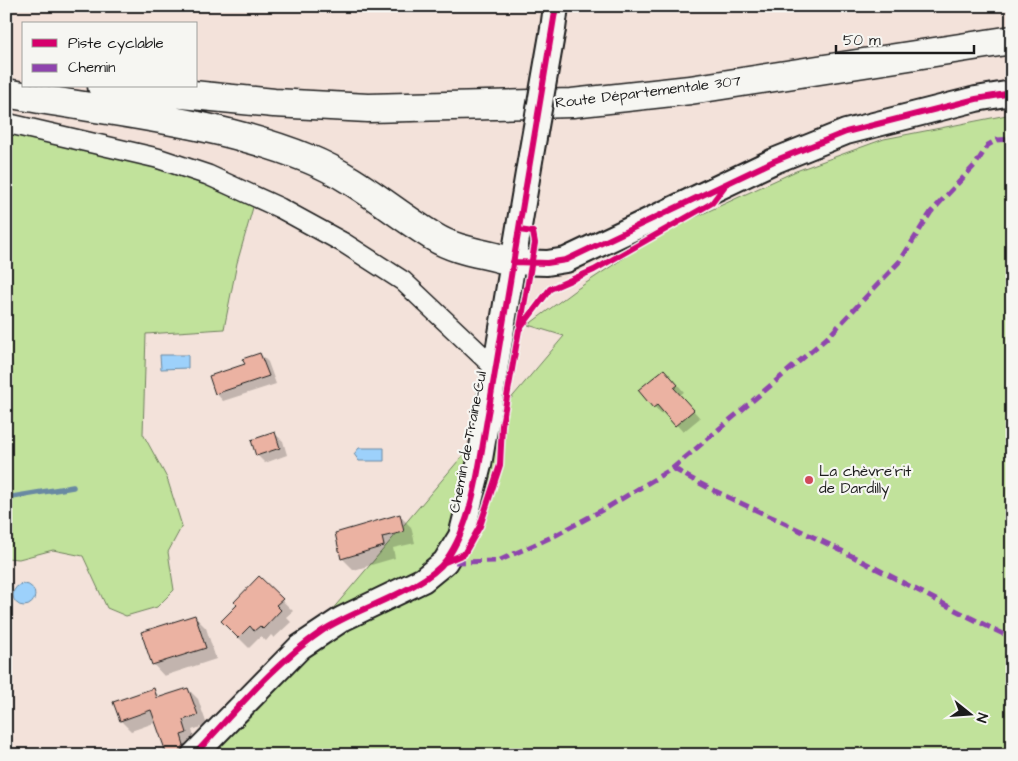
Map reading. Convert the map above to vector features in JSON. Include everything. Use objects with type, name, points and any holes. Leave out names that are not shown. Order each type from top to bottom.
[{"type":"main road","name":"Route Départementale 307","points":[[122,88],[274,103],[368,108],[572,102],[690,90],[1012,40]]},
{"type":"main road","points":[[6,75],[22,78]]},
{"type":"main road","points":[[6,93],[119,110],[219,132],[293,152],[342,173],[435,238],[461,250],[513,262]]},
{"type":"street","name":"Chemin de Traine-Cul","points":[[194,755],[300,647],[342,619],[423,580],[445,562],[461,536],[469,510],[495,368],[554,18]]},
{"type":"street","points":[[513,262],[547,263],[566,260],[774,161],[846,132],[976,98],[1012,93]]},
{"type":"street","points":[[6,123],[158,158],[208,175],[280,208],[344,243],[404,281],[495,368]]},
{"type":"green space","points":[[1012,114],[1012,755],[209,755],[564,336],[528,325],[574,291],[663,232],[796,171],[884,139]]},
{"type":"green space","points":[[6,123],[256,197],[237,263],[224,329],[146,334],[143,434],[167,478],[182,526],[168,552],[174,590],[157,607],[126,616],[107,608],[83,556],[53,550],[19,559],[6,558]]},
{"type":"water","points":[[160,355],[188,355],[188,368],[161,369]]},
{"type":"water","points":[[359,448],[384,448],[384,461],[359,461],[354,454]]},
{"type":"water","points":[[24,584],[32,587],[35,595],[32,603],[24,606],[16,603],[13,595],[16,587]]},
{"type":"building","points":[[260,353],[269,376],[215,394],[209,376],[245,364],[242,359]]},
{"type":"building","points":[[664,369],[678,385],[674,388],[694,410],[675,426],[657,405],[653,408],[638,390]]},
{"type":"building","points":[[275,432],[280,448],[256,456],[251,440]]},
{"type":"building","points":[[400,514],[404,532],[382,537],[384,546],[341,559],[335,533]]},
{"type":"building","points":[[259,576],[283,599],[276,605],[281,610],[263,629],[260,626],[254,631],[250,626],[238,638],[221,621],[237,605],[234,602]]},
{"type":"building","points":[[195,615],[206,648],[152,665],[141,632]]},
{"type":"building","points":[[154,688],[157,698],[188,688],[198,715],[183,720],[187,733],[181,735],[184,745],[178,755],[167,755],[151,710],[120,721],[113,702]]},
{"type":"waterway","points":[[6,498],[73,487]]},
{"type":"marked path","points":[[455,562],[498,561],[554,536],[608,507],[673,468],[828,337],[900,261],[931,212],[976,164],[988,145],[997,140],[1012,139]]},
{"type":"marked path","points":[[673,468],[705,486],[831,546],[1012,638]]},
{"type":"cycle path","points":[[194,755],[255,690],[304,644],[336,623],[422,581],[436,571],[456,544],[470,507],[479,467],[556,6]]},
{"type":"cycle path","points":[[513,262],[547,263],[566,260],[774,161],[846,132],[976,99],[1012,93]]},
{"type":"cycle path","points":[[445,562],[464,554],[480,526],[500,465],[502,425],[519,330],[550,289],[594,270],[712,203],[724,187]]},
{"type":"cycle path","points":[[519,230],[533,232],[535,243],[520,328]]},
{"type":"place","name":"La chèvre'rit de Dardilly","points":[[809,480]]}]
